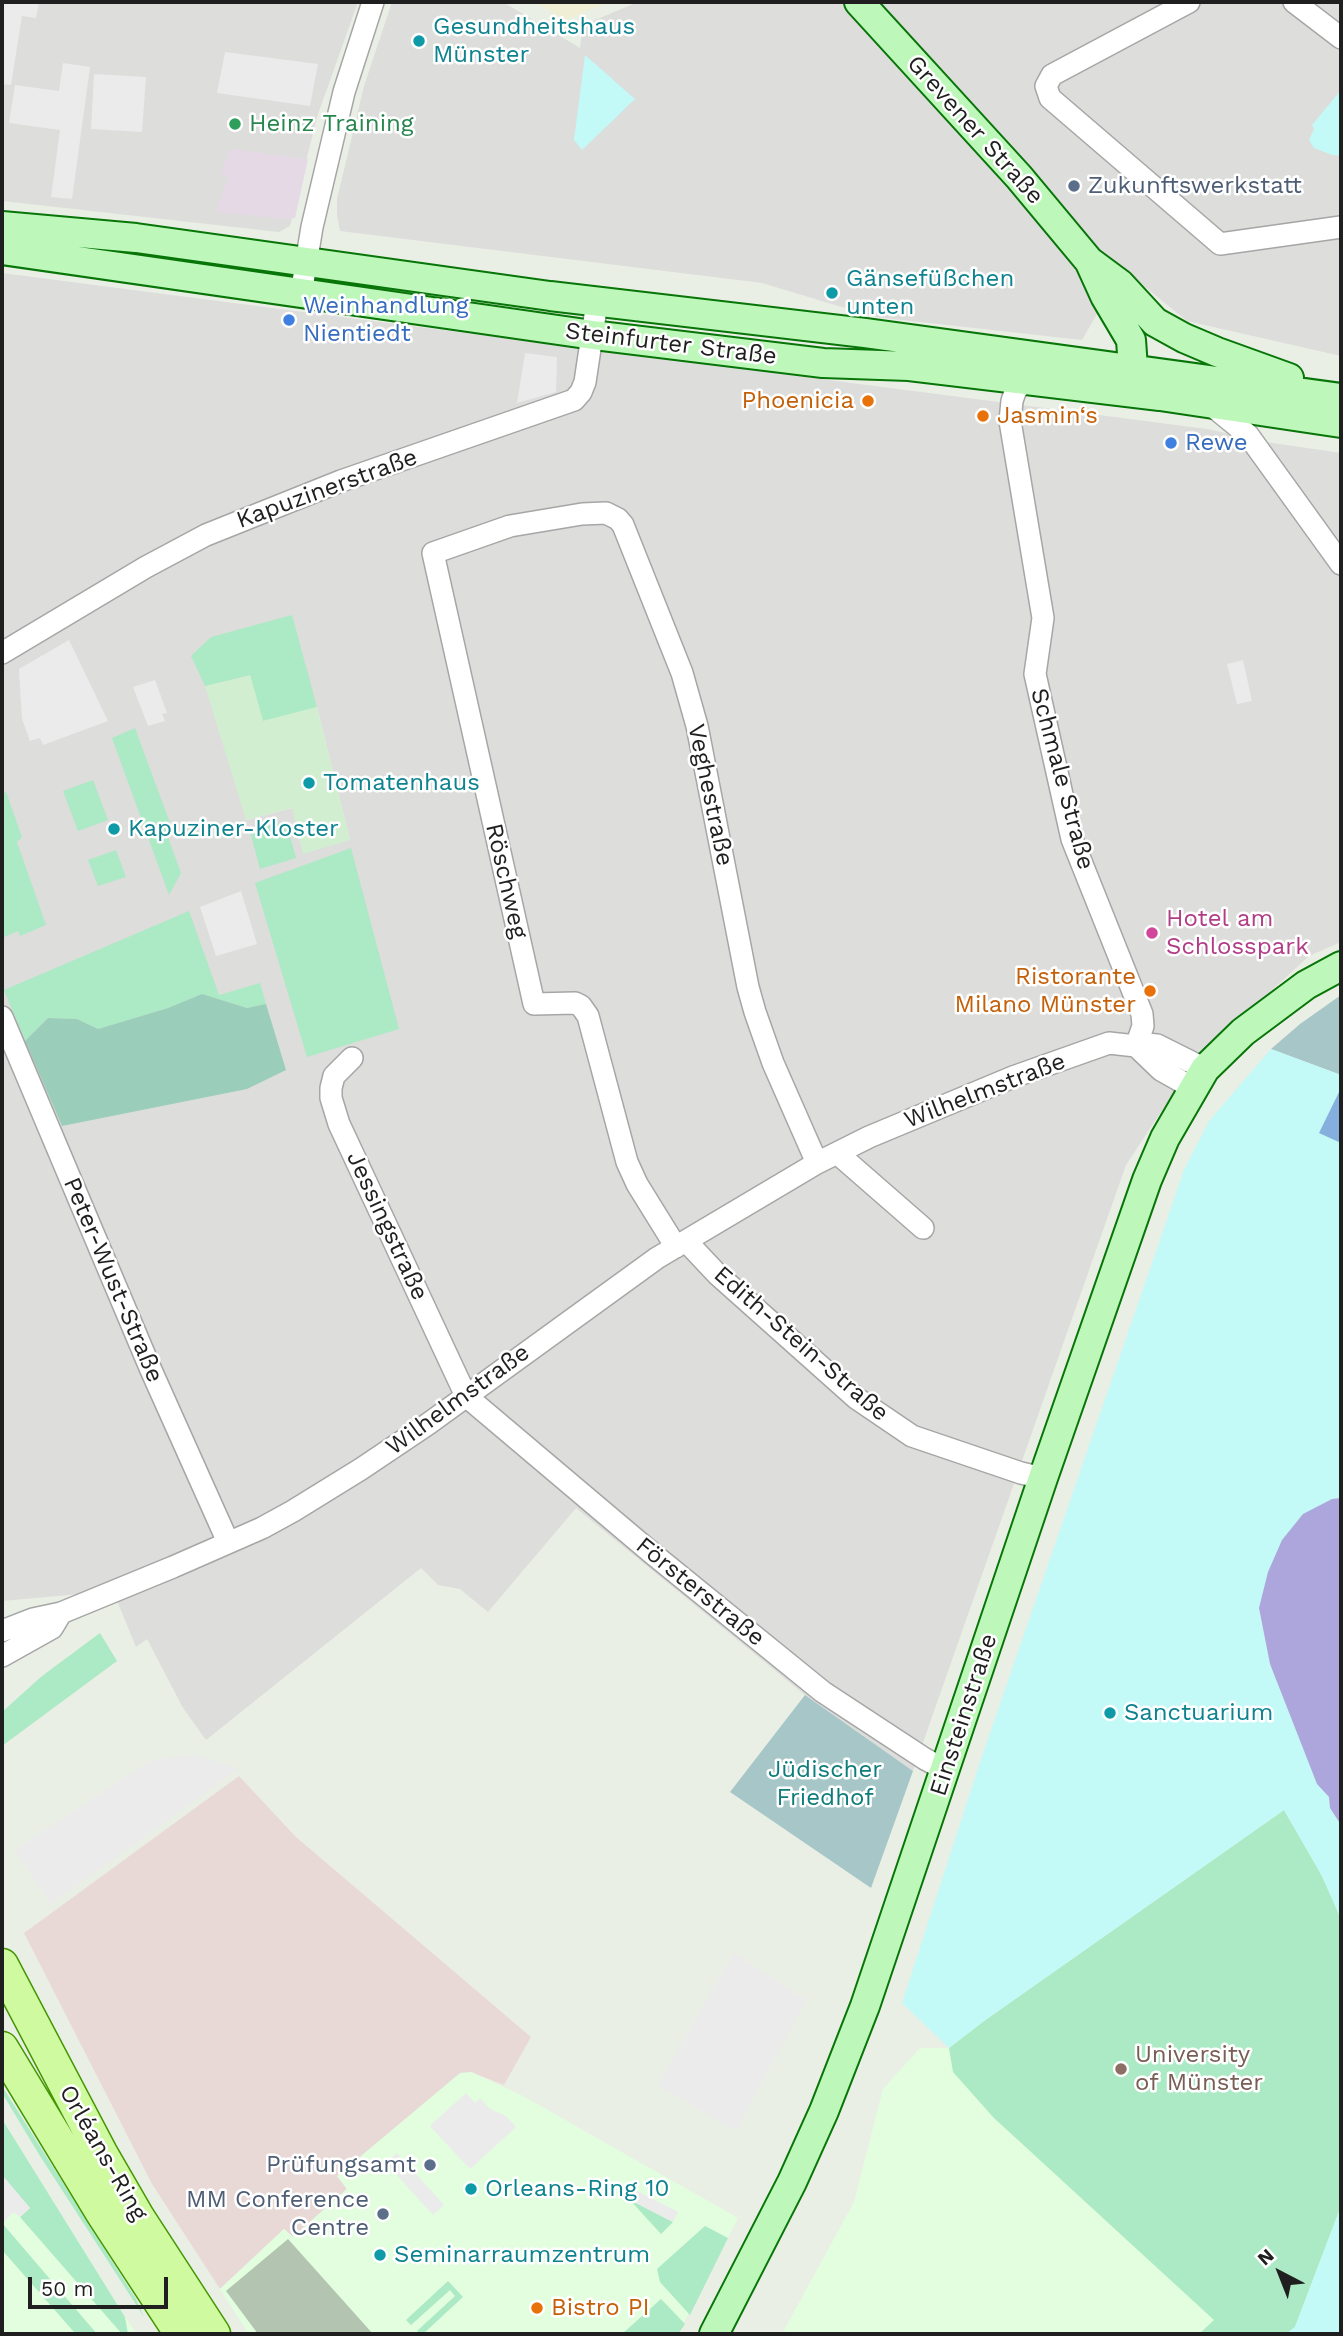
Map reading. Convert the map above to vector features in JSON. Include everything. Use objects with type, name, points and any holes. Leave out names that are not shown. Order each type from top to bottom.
[{"type":"main road","name":"Grevener Straße","points":[[859,2],[1019,177],[1089,261],[1120,284],[1155,322],[1184,338],[1341,396]]},
{"type":"main road","name":"Steinfurter Straße","points":[[2,226],[136,238],[597,302],[865,332],[1341,396]]},
{"type":"main road","name":"Steinfurter Straße","points":[[2,250],[593,335],[823,363],[909,366],[1160,396],[1341,424]]},
{"type":"main road","name":"Grevener Straße","points":[[1089,261],[1105,296],[1131,340],[1133,368]]},
{"type":"main road","points":[[1133,368],[1160,396]]},
{"type":"main road","points":[[1199,1078],[1243,1032],[1306,985],[1341,966]]},
{"type":"main road","name":"Einsteinstraße","points":[[714,2334],[760,2248],[824,2111],[865,2006],[1043,1478],[1147,1180],[1166,1138],[1199,1078]]},
{"type":"main road","name":"Orléans-Ring","points":[[2,1965],[101,2152],[151,2237],[193,2332]]},
{"type":"main road","name":"Orléans-Ring","points":[[2,2048],[102,2213],[193,2332]]},
{"type":"street","points":[[301,294],[344,92],[373,2]]},
{"type":"street","points":[[1189,2],[1052,75],[1046,86],[1050,98],[1220,244],[1341,227]]},
{"type":"street","points":[[1294,2],[1341,38]]},
{"type":"street","name":"Kapuzinerstraße","points":[[2,653],[146,567],[206,535],[341,481],[574,400],[585,382],[597,302]]},
{"type":"street","name":"Schmale Straße","points":[[1022,381],[1012,401],[1010,421],[1043,618],[1035,674],[1072,839],[1142,1014],[1143,1026],[1136,1046]]},
{"type":"street","points":[[1210,404],[1248,435],[1341,564]]},
{"type":"street","name":"Veghestraße","points":[[528,524],[582,514],[606,513],[618,519],[624,526],[682,673],[697,726],[742,961],[755,1012],[773,1063],[817,1163]]},
{"type":"street","name":"Röschweg","points":[[528,524],[510,526],[433,554],[534,1004],[575,1003],[589,1016],[627,1162],[637,1184],[681,1244]]},
{"type":"street","name":"Peter-Wust-Straße","points":[[2,1017],[151,1370],[228,1542]]},
{"type":"street","name":"Wilhelmstraße","points":[[2,1631],[33,1619],[61,1614],[262,1528],[326,1491],[428,1424],[632,1274],[837,1153],[950,1102],[1110,1044],[1157,1045],[1199,1078]]},
{"type":"street","name":"Jessingstraße","points":[[352,1058],[334,1076],[331,1088],[331,1098],[339,1124],[466,1396]]},
{"type":"street","points":[[837,1153],[923,1228]]},
{"type":"street","name":"Edith-Stein-Straße","points":[[681,1244],[856,1398],[912,1436],[1043,1478]]},
{"type":"street","name":"Försterstraße","points":[[466,1396],[653,1555],[823,1692],[946,1770]]},
{"type":"street","name":"Wilhelmstraße","points":[[2,1656],[52,1628],[61,1614]]},
{"type":"shaded area","points":[[2,2],[358,2],[317,117],[290,226],[279,232],[2,201]]},
{"type":"shaded area","points":[[2,2],[39,2],[36,18],[22,16],[11,85],[2,84]]},
{"type":"shaded area","points":[[392,2],[503,2],[580,48],[583,25],[638,2],[1341,2],[1341,356],[1187,321],[1123,269],[1082,340],[875,317],[762,283],[340,231],[337,199],[364,86]]},
{"type":"shaded area","points":[[534,2],[611,2],[565,20]]},
{"type":"shaded area","points":[[225,52],[318,64],[310,106],[217,93]]},
{"type":"shaded area","points":[[585,55],[635,99],[582,150],[574,140]]},
{"type":"shaded area","points":[[63,63],[90,67],[72,199],[51,197],[60,130],[9,123],[15,85],[59,91]]},
{"type":"shaded area","points":[[94,74],[146,77],[142,132],[91,129]]},
{"type":"shaded area","points":[[1341,90],[1341,156],[1314,148],[1309,140],[1314,129],[1312,125]]},
{"type":"shaded area","points":[[230,149],[308,159],[295,218],[216,212],[229,175],[220,174]]},
{"type":"shaded area","points":[[2,273],[1207,429],[1266,442],[1341,453],[1341,942],[1309,956],[1193,1063],[1126,1165],[913,1771],[805,1695],[576,1508],[488,1612],[460,1589],[438,1585],[421,1568],[206,1740],[183,1708],[147,1639],[136,1647],[113,1591],[2,1601]],"holes":[[[250,675],[317,707],[350,840],[292,808],[247,820]]]},
{"type":"shaded area","points":[[525,353],[557,357],[556,392],[517,403]]},
{"type":"shaded area","points":[[292,615],[317,707],[263,721],[250,675],[205,686],[191,656],[211,637]]},
{"type":"shaded area","points":[[69,640],[108,721],[43,745],[40,738],[30,741],[22,719],[19,669]]},
{"type":"shaded area","points":[[1243,660],[1252,701],[1237,704],[1227,664]]},
{"type":"shaded area","points":[[250,675],[263,721],[317,707],[350,840],[303,854],[292,808],[246,820],[205,686]]},
{"type":"shaded area","points":[[155,680],[167,713],[162,714],[165,721],[148,726],[133,687]]},
{"type":"shaded area","points":[[135,728],[174,834],[168,837],[181,873],[169,895],[112,738]]},
{"type":"shaded area","points":[[93,780],[108,820],[78,831],[63,791]]},
{"type":"shaded area","points":[[6,792],[22,837],[17,842],[46,925],[20,936],[18,931],[2,938],[2,794]]},
{"type":"shaded area","points":[[286,821],[296,858],[260,869],[250,831]]},
{"type":"shaded area","points":[[351,848],[399,1029],[307,1057],[255,883]]},
{"type":"shaded area","points":[[116,850],[126,877],[98,886],[88,860]]},
{"type":"shaded area","points":[[241,891],[257,944],[216,956],[200,907]]},
{"type":"shaded area","points":[[189,911],[219,995],[260,983],[266,1004],[247,1008],[202,994],[168,1008],[98,1029],[77,1019],[48,1018],[25,1041],[4,990]]},
{"type":"shaded area","points":[[202,994],[247,1008],[266,1004],[286,1070],[247,1089],[62,1126],[25,1041],[48,1018],[77,1019],[98,1029],[168,1008]]},
{"type":"shaded area","points":[[1271,1049],[1341,1075],[1341,1498],[1332,1499],[1259,1608],[1270,1664],[1317,1783],[1329,1797],[1330,1808],[1341,1825],[1341,1919],[1322,1876],[1284,1810],[949,2048],[902,2003],[981,1759],[1184,1170],[1209,1121]]},
{"type":"shaded area","points":[[1341,1088],[1341,1143],[1319,1133]]},
{"type":"shaded area","points":[[1341,1498],[1341,1825],[1330,1808],[1329,1797],[1317,1784],[1270,1664],[1259,1608],[1268,1572],[1282,1540],[1303,1514],[1332,1499]]},
{"type":"shaded area","points":[[100,1633],[117,1661],[2,1746],[2,1712],[42,1676]]},
{"type":"shaded area","points":[[195,1755],[238,1769],[51,1904],[15,1850],[151,1760]]},
{"type":"shaded area","points":[[239,1776],[296,1837],[531,2037],[504,2085],[471,2072],[337,2176],[347,2189],[293,2237],[284,2229],[220,2289],[152,2184],[24,1933]]},
{"type":"shaded area","name":"University of Münster","points":[[1284,1810],[1322,1876],[1341,1919],[1341,2206],[1295,2327],[1286,2334],[1199,2334],[1214,2320],[994,2118],[953,2072],[949,2048]]},
{"type":"shaded area","name":"University of Münster","points":[[1341,1919],[1341,2206],[1295,2327],[1286,2334],[782,2334],[854,2202],[883,2089],[920,2048],[949,2048],[984,2021]]},
{"type":"shaded area","points":[[734,1953],[806,2000],[736,2131],[658,2085]]},
{"type":"shaded area","points":[[471,2072],[523,2096],[738,2218],[678,2334],[249,2334],[220,2289],[284,2229],[293,2237],[347,2189],[337,2176],[460,2073]]},
{"type":"shaded area","points":[[2,2086],[136,2299],[144,2317],[40,2156],[2,2093]]},
{"type":"shaded area","points":[[466,2093],[475,2103],[480,2098],[490,2109],[506,2116],[516,2127],[470,2169],[430,2126]]},
{"type":"shaded area","points":[[2,2119],[125,2317],[137,2334],[2,2334]]},
{"type":"shaded area","points":[[2,2119],[125,2317],[128,2334],[122,2334],[20,2217],[30,2208],[2,2175]]},
{"type":"shaded area","points":[[397,2153],[444,2205],[433,2215],[386,2163]]},
{"type":"shaded area","points":[[2,2175],[30,2208],[20,2217],[14,2212],[2,2223]]},
{"type":"shaded area","points":[[636,2190],[678,2212],[673,2222],[630,2200]]},
{"type":"shaded area","points":[[630,2200],[673,2222],[661,2234]]},
{"type":"shaded area","points":[[1341,2206],[1341,2334],[1286,2334],[1295,2327]]},
{"type":"shaded area","points":[[2,2223],[97,2334],[72,2334],[74,2332],[2,2250]]},
{"type":"shaded area","points":[[705,2226],[728,2238],[690,2315],[660,2282],[657,2269]]},
{"type":"shaded area","points":[[288,2239],[373,2334],[258,2334],[226,2291]]},
{"type":"shaded area","points":[[448,2281],[463,2297],[420,2334],[417,2331],[455,2296],[450,2290],[411,2325],[406,2320]]},
{"type":"shaded area","points":[[661,2299],[685,2324],[678,2334],[622,2334]]},
{"type":"green space","points":[[1341,995],[1341,1075],[1271,1049],[1300,1024]]},
{"type":"green space","name":"Jüdischer Friedhof","points":[[805,1695],[913,1771],[871,1888],[730,1792]]},
{"type":"place","name":"Gesundheitshaus Münster","points":[[419,41]]},
{"type":"place","name":"Heinz Training","points":[[235,124]]},
{"type":"place","name":"Zukunftswerkstatt","points":[[1074,186]]},
{"type":"place","name":"Gänsefüßchen unten","points":[[832,293]]},
{"type":"place","name":"Weinhandlung Nientiedt","points":[[289,320]]},
{"type":"place","name":"Phoenicia","points":[[868,401]]},
{"type":"place","name":"Jasmin‘s","points":[[983,416]]},
{"type":"place","name":"Rewe","points":[[1171,443]]},
{"type":"place","name":"Tomatenhaus","points":[[309,783]]},
{"type":"place","name":"Kapuziner-Kloster","points":[[114,829]]},
{"type":"place","name":"Hotel am Schlosspark","points":[[1152,933]]},
{"type":"place","name":"Ristorante Milano Münster","points":[[1150,991]]},
{"type":"place","name":"Sanctuarium","points":[[1110,1713]]},
{"type":"place","name":"University of Münster","points":[[1121,2069]]},
{"type":"place","name":"Prüfungsamt","points":[[430,2165]]},
{"type":"place","name":"Orleans-Ring 10","points":[[471,2189]]},
{"type":"place","name":"MM Conference Centre","points":[[383,2214]]},
{"type":"place","name":"Seminarraumzentrum","points":[[380,2255]]},
{"type":"place","name":"Bistro PI","points":[[537,2308]]}]
